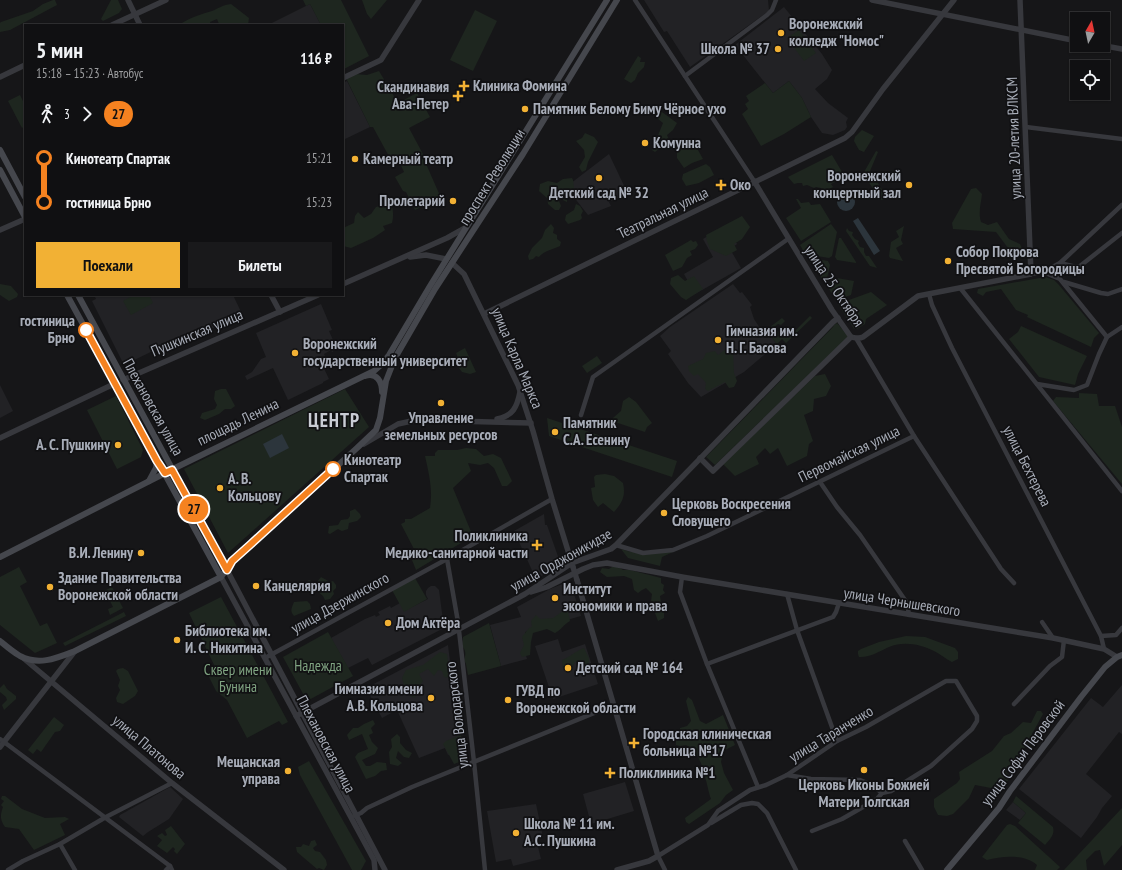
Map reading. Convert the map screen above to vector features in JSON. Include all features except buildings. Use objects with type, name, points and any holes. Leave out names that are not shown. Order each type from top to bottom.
[{"type":"main road","name":"проспект Революции","points":[[382,364],[389,355],[465,228],[607,0]]},
{"type":"main road","name":"проспект Революции","points":[[383,398],[390,368],[409,334],[452,263],[523,154],[617,0]]},
{"type":"main road","points":[[0,150],[24,195]]},
{"type":"main road","points":[[0,170],[24,216]]},
{"type":"main road","name":"улица Карла Маркса","points":[[446,259],[452,263]]},
{"type":"main road","name":"Плехановская улица","points":[[68,296],[221,577]]},
{"type":"main road","name":"Плехановская улица","points":[[79,296],[227,570]]},
{"type":"main road","name":"площадь Ленина","points":[[0,557],[165,473],[374,371],[382,364]]},
{"type":"main road","points":[[20,656],[32,660],[42,661],[54,659],[75,651],[221,577],[232,561],[376,430],[380,418],[383,398],[382,386],[377,377],[369,375],[360,377]]},
{"type":"main road","name":"Пушкинская улица","points":[[116,383],[123,380]]},
{"type":"main road","points":[[149,481],[156,468],[157,461]]},
{"type":"main road","name":"улица Платонова","points":[[0,641],[20,656]]},
{"type":"main road","name":"улица Софьи Перовской","points":[[947,870],[999,808],[1010,791],[1081,697],[1105,668],[1120,656]]},
{"type":"street","points":[[128,0],[140,24]]},
{"type":"street","points":[[114,24],[166,0]]},
{"type":"street","points":[[344,78],[381,60],[419,0]]},
{"type":"street","name":"улица 25 Октября","points":[[635,0],[754,182],[838,318],[854,338],[914,436],[1001,569],[1014,583]]},
{"type":"street","points":[[685,76],[767,16],[772,10],[776,0]]},
{"type":"street","points":[[872,0],[1070,40]]},
{"type":"street","name":"Театральная улица","points":[[484,314],[849,135],[954,0]]},
{"type":"street","name":"улица 20-летия ВЛКСМ","points":[[1020,0],[1031,274]]},
{"type":"street","points":[[1110,47],[1122,49]]},
{"type":"street","points":[[0,77],[24,65]]},
{"type":"street","points":[[1026,128],[1122,139]]},
{"type":"street","points":[[700,458],[713,471],[854,338],[864,337],[914,298],[1043,272],[1060,263],[1122,205]]},
{"type":"street","points":[[0,230],[24,218]]},
{"type":"street","points":[[344,284],[402,259],[465,228]]},
{"type":"street","points":[[1060,263],[1076,267],[1080,266],[1122,233]]},
{"type":"street","points":[[581,415],[593,377],[788,239]]},
{"type":"street","name":"улица Карла Маркса","points":[[402,259],[426,255],[446,259]]},
{"type":"street","name":"улица Карла Маркса","points":[[452,263],[464,274],[520,392],[531,423],[552,499],[614,705]]},
{"type":"street","points":[[1043,272],[1064,282],[1108,337]]},
{"type":"street","points":[[1064,282],[1108,294],[1122,289]]},
{"type":"street","points":[[961,289],[1122,491]]},
{"type":"street","points":[[1115,291],[1121,295]]},
{"type":"street","name":"улица Бехтерева","points":[[929,294],[932,305],[952,348],[1101,636],[1104,649]]},
{"type":"street","points":[[272,296],[280,312]]},
{"type":"street","name":"Пушкинская улица","points":[[123,380],[316,296]]},
{"type":"street","name":"улица Орджоникидзе","points":[[296,716],[459,630],[525,594],[573,565],[616,546],[802,352],[838,318]]},
{"type":"street","points":[[1037,384],[1074,390],[1087,385],[1099,354],[1108,337],[1122,327]]},
{"type":"street","name":"Пушкинская улица","points":[[0,438],[116,383]]},
{"type":"street","points":[[484,421],[503,418],[514,411],[518,404],[520,392]]},
{"type":"street","points":[[357,448],[390,428],[407,421],[426,420],[531,423]]},
{"type":"street","name":"Первомайская улица","points":[[616,546],[643,553],[672,550],[707,536],[851,468],[914,436]]},
{"type":"street","points":[[820,482],[837,507],[860,535],[907,603],[909,615]]},
{"type":"street","name":"улица Дзержинского","points":[[265,658],[552,499]]},
{"type":"street","name":"улица Володарского","points":[[447,558],[459,630],[485,870]]},
{"type":"street","name":"улица Чернышевского","points":[[525,594],[547,587],[593,565],[607,563],[682,577],[1053,638],[1104,649],[1120,656]]},
{"type":"street","name":"Плехановская улица","points":[[227,570],[302,712],[354,816],[374,860],[375,870]]},
{"type":"street","name":"Плехановская улица","points":[[221,577],[296,716],[385,870]]},
{"type":"street","points":[[682,577],[680,592],[707,664],[758,787]]},
{"type":"street","points":[[787,594],[796,630],[837,741]]},
{"type":"street","points":[[707,664],[833,617],[839,603]]},
{"type":"street","points":[[1042,622],[1053,638]]},
{"type":"street","points":[[1101,636],[1116,635],[1122,628]]},
{"type":"street","points":[[1014,704],[1050,666],[1062,657],[1064,640]]},
{"type":"street","points":[[0,747],[2,740],[75,651]]},
{"type":"street","name":"улица Платонова","points":[[20,656],[172,783],[284,870]]},
{"type":"street","name":"улица Таранченко","points":[[617,870],[649,861],[658,856],[708,825],[718,811],[750,790],[766,785],[787,775],[837,741],[866,727],[946,681],[956,681],[977,716],[977,721],[972,729],[931,766],[891,791],[882,793]]},
{"type":"street","points":[[354,816],[367,808],[412,787],[614,705],[658,856],[665,870]]},
{"type":"street","points":[[2,740],[106,817],[171,868]]},
{"type":"street","points":[[787,775],[812,779],[860,780],[872,785],[882,793],[877,799],[842,818],[812,831]]},
{"type":"street","points":[[8,870],[23,861],[60,844],[106,817],[172,783]]},
{"type":"street","points":[[708,825],[741,805],[752,803],[758,804],[767,813],[796,870]]},
{"type":"street","points":[[905,841],[922,870]]},
{"type":"street","points":[[60,844],[75,870]]},
{"type":"street","points":[[166,870],[171,868]]},
{"type":"shaded area","points":[[644,0],[768,0],[769,11],[690,67],[667,31],[664,32]]},
{"type":"shaded area","points":[[310,4],[320,24],[270,24]]},
{"type":"shaded area","name":"Школа № 37","points":[[784,7],[822,54],[832,70],[827,79],[815,89],[828,103],[848,118],[846,122],[847,127],[845,130],[833,135],[822,133],[811,117],[802,98],[789,81],[773,93],[735,45]]},
{"type":"shaded area","points":[[347,81],[370,127],[344,140],[344,82]]},
{"type":"shaded area","name":"Детский сад № 32","points":[[609,154],[628,194],[609,202],[611,206],[588,215],[566,187]]},
{"type":"shaded area","points":[[846,193],[852,196],[855,202],[852,208],[846,211],[840,208],[837,202],[840,196]]},
{"type":"shaded area","points":[[858,218],[880,251],[874,255],[853,221]]},
{"type":"shaded area","points":[[726,225],[737,244],[730,249],[741,268],[695,294],[684,274],[713,257],[703,239]]},
{"type":"shaded area","name":"Гимназия им. Н. Г. Басова","points":[[733,284],[740,293],[742,292],[752,305],[750,307],[754,319],[760,328],[766,330],[777,344],[744,372],[701,397],[688,383],[668,354],[671,351],[660,336],[670,327]]},
{"type":"shaded area","points":[[94,296],[233,296],[242,314],[203,333],[200,328],[124,365],[92,301],[96,299]]},
{"type":"shaded area","name":"Воронежский государственный университет","points":[[321,304],[332,330],[329,331],[337,349],[332,352],[331,350],[324,354],[325,356],[319,358],[329,379],[288,400],[273,368],[247,380],[245,376],[252,372],[261,359],[266,357],[256,333]]},
{"type":"shaded area","points":[[0,385],[13,411],[0,418]]},
{"type":"shaded area","points":[[282,434],[289,448],[270,458],[263,444]]},
{"type":"shaded area","name":"Поликлиника Медико-санитарной части","points":[[544,514],[545,525],[547,525],[561,565],[536,579],[514,531]]},
{"type":"shaded area","points":[[570,581],[581,616],[525,632],[530,651],[525,652],[527,659],[501,666],[490,625],[521,617],[517,607],[550,589]]},
{"type":"shaded area","points":[[431,586],[435,586],[439,590],[444,628],[372,665],[368,658],[348,668],[331,638],[365,619],[375,615],[376,617],[380,615],[378,612],[390,606],[391,608],[400,603],[404,611],[428,599],[426,591]]},
{"type":"shaded area","name":"Детский сад № 164","points":[[558,639],[562,652],[585,644],[598,684],[553,699],[535,646]]},
{"type":"shaded area","name":"Гимназия имени А.В. Кольцова","points":[[448,645],[461,751],[448,755],[445,748],[419,758],[397,710],[382,718],[366,688]]},
{"type":"shaded area","points":[[1122,685],[1122,734],[1119,732],[1086,774],[1112,796],[1081,838],[1019,789],[1091,698],[1103,707]]},
{"type":"shaded area","points":[[625,782],[634,811],[591,824],[583,794]]},
{"type":"shaded area","points":[[170,787],[183,799],[169,819],[143,836],[119,817],[120,815]]},
{"type":"shaded area","points":[[1013,802],[1026,813],[1020,820],[1006,810]]},
{"type":"shaded area","name":"Школа № 11 им. А.С. Пушкина","points":[[536,804],[543,837],[536,839],[541,859],[513,866],[511,859],[496,862],[487,811]]},
{"type":"green space","points":[[55,0],[57,5],[10,30],[0,32],[1,22],[33,11],[43,4]]},
{"type":"green space","points":[[111,0],[118,0],[122,9],[119,13],[103,21],[101,19]]},
{"type":"green space","points":[[303,0],[341,0],[369,56],[344,69],[344,24],[320,24],[310,4],[306,6]]},
{"type":"green space","points":[[362,0],[387,0],[371,19],[367,14]]},
{"type":"green space","points":[[231,4],[249,18],[248,24],[219,24],[217,19],[210,22],[211,24],[181,24],[195,16]]},
{"type":"green space","points":[[475,10],[497,21],[473,71],[450,60]]},
{"type":"green space","points":[[799,30],[816,53],[804,61],[787,38]]},
{"type":"green space","points":[[638,56],[641,58],[640,62],[645,62],[644,67],[638,73],[635,80],[631,83],[624,79]]},
{"type":"green space","points":[[379,71],[398,103],[417,93],[430,117],[409,128],[424,156],[423,157],[441,198],[415,210],[406,192],[403,191],[395,177],[404,172],[397,157],[391,160],[373,127],[370,127],[346,78],[355,74],[367,75]]},
{"type":"green space","points":[[789,81],[802,98],[811,117],[761,146],[742,114],[748,109],[745,104],[749,101],[746,96],[765,83],[773,93]]},
{"type":"green space","points":[[20,95],[24,103],[24,127],[22,128],[8,101]]},
{"type":"green space","points":[[655,107],[677,123],[673,130],[667,135],[670,142],[668,148],[660,148],[655,152],[652,150],[663,123],[651,113],[651,109]]},
{"type":"green space","points":[[862,130],[874,136],[864,152],[859,150],[854,141],[855,137]]},
{"type":"green space","points":[[585,133],[594,137],[598,142],[588,162],[586,170],[582,172],[579,167],[585,157],[584,150],[576,141],[582,138]]},
{"type":"green space","points":[[686,143],[698,150],[703,159],[684,168],[677,158],[677,147]]},
{"type":"green space","points":[[876,151],[878,152],[870,171],[888,199],[881,200],[863,174]]},
{"type":"green space","points":[[832,155],[845,177],[831,184],[833,187],[825,191],[821,188],[814,188],[807,185],[803,186],[802,183],[794,184],[788,177]]},
{"type":"green space","points":[[706,164],[710,167],[714,175],[699,183],[686,186],[682,179],[683,174]]},
{"type":"green space","points":[[572,178],[574,188],[567,195],[567,202],[563,200],[562,193],[560,192],[557,196],[561,206],[559,210],[555,210],[548,204],[547,198],[539,191],[540,184],[548,181],[557,183],[563,179]]},
{"type":"green space","points":[[976,188],[982,194],[980,211],[981,222],[988,225],[997,222],[1009,239],[1020,244],[1023,251],[1019,257],[1014,256],[996,232],[953,229],[952,223],[971,189]]},
{"type":"green space","points":[[796,199],[798,199],[801,203],[809,202],[811,205],[820,204],[831,222],[801,241],[786,218],[801,208]]},
{"type":"green space","points":[[391,203],[393,213],[392,223],[383,226],[385,230],[373,238],[351,248],[344,246],[344,228],[354,223],[355,216],[358,212],[364,218],[371,214],[376,207]]},
{"type":"green space","points":[[576,204],[580,206],[583,211],[581,215],[582,218],[568,224],[565,220],[566,215],[574,210]]},
{"type":"green space","points":[[742,216],[750,227],[742,239],[734,244],[737,250],[726,256],[710,249],[706,235]]},
{"type":"green space","points":[[551,224],[554,228],[553,233],[557,235],[557,239],[561,242],[560,246],[546,251],[539,257],[536,256],[529,260],[528,256],[532,248],[542,238],[545,230]]},
{"type":"green space","points":[[831,224],[837,232],[832,256],[829,258],[805,254],[800,245]]},
{"type":"green space","points":[[904,226],[901,240],[903,244],[896,248],[903,261],[890,258],[889,256],[891,242],[899,237],[896,231]]},
{"type":"green space","points":[[847,228],[849,231],[853,232],[852,235],[859,241],[858,243],[860,247],[864,248],[866,256],[869,256],[877,268],[870,266],[846,231]]},
{"type":"green space","points":[[839,238],[841,238],[856,263],[837,260],[835,257]]},
{"type":"green space","points":[[691,240],[693,242],[696,241],[698,245],[695,249],[690,251],[692,255],[687,258],[682,267],[673,271],[665,255]]},
{"type":"green space","points":[[808,259],[828,261],[830,265],[826,283]]},
{"type":"green space","points":[[678,275],[685,281],[694,276],[703,289],[686,300],[681,297],[670,284],[671,278]]},
{"type":"green space","points":[[831,277],[854,281],[851,295],[836,300],[829,289]]},
{"type":"green space","points":[[1045,277],[1054,280],[1059,285],[1099,333],[1094,338],[1091,347],[1027,317],[1028,315],[1016,310],[1001,289],[986,292],[983,296],[977,293],[978,289]]},
{"type":"green space","points":[[0,284],[11,286],[18,294],[17,297],[9,301],[0,295]]},
{"type":"green space","points":[[871,292],[887,305],[866,319],[865,324],[857,329],[854,329],[838,304]]},
{"type":"green space","points":[[132,296],[150,296],[153,303],[131,315],[123,301]]},
{"type":"green space","points":[[810,316],[812,318],[786,343],[782,339],[777,344],[768,333],[772,330],[771,328],[766,330],[782,318],[785,321],[781,325],[778,324],[774,327],[784,337],[788,333],[791,335]]},
{"type":"green space","points":[[837,323],[848,336],[847,338],[715,465],[706,457],[834,325]]},
{"type":"green space","points":[[1021,326],[1087,356],[1078,374],[1075,385],[1039,377],[1009,339],[1018,332]]},
{"type":"green space","points":[[465,348],[476,372],[470,374],[462,372],[455,363],[459,360],[456,353]]},
{"type":"green space","points":[[726,349],[733,353],[734,373],[737,381],[734,387],[729,388],[725,382],[708,391],[705,389],[706,383],[698,374],[694,376],[689,371],[688,366],[703,359],[706,353],[715,351],[718,355]]},
{"type":"green space","points":[[597,356],[602,363],[587,373],[582,366]]},
{"type":"green space","points":[[825,374],[831,386],[826,396],[814,399],[813,411],[804,415],[813,441],[809,444],[807,456],[787,466],[778,448],[770,454],[765,448],[756,457],[759,464],[735,476],[723,464],[815,376]]},
{"type":"green space","points":[[226,389],[235,406],[231,409],[225,409],[219,414],[205,420],[200,418],[202,413],[215,409],[217,405],[214,399],[215,391]]},
{"type":"green space","points":[[345,389],[369,427],[228,553],[184,469]]},
{"type":"green space","points":[[1079,393],[1097,394],[1099,406],[1115,406],[1122,427],[1122,484],[1053,401],[1056,397],[1079,398]]},
{"type":"green space","points":[[116,396],[143,450],[141,457],[117,469],[87,410]]},
{"type":"green space","points":[[629,397],[636,402],[652,423],[647,427],[645,432],[615,422],[613,418],[621,411],[623,401]]},
{"type":"green space","points":[[547,418],[677,461],[672,477],[549,436]]},
{"type":"green space","points":[[466,448],[476,449],[484,456],[493,454],[501,458],[512,481],[507,486],[502,486],[494,468],[488,463],[480,465],[468,463],[471,471],[453,488],[472,534],[471,537],[416,570],[412,560],[415,551],[401,524],[405,522],[405,519],[411,519],[430,508],[431,488],[425,456],[435,456],[435,453],[438,450],[457,450]]},
{"type":"green space","points":[[605,474],[614,476],[623,483],[623,499],[614,512],[603,503],[598,507],[593,500],[591,488],[595,487],[594,477],[596,475]]},
{"type":"green space","points":[[355,509],[361,517],[357,521],[349,523],[348,529],[342,531],[338,529],[330,534],[328,533],[329,526],[338,525],[341,520],[348,519],[350,516],[350,511]]},
{"type":"green space","points":[[621,549],[631,552],[673,552],[662,557],[660,566],[628,558]]},
{"type":"green space","points":[[19,567],[27,582],[20,586],[40,626],[47,623],[57,643],[35,653],[0,625],[0,577]]},
{"type":"green space","points":[[612,567],[618,567],[623,570],[630,570],[661,578],[661,583],[664,585],[663,590],[665,593],[660,596],[661,603],[665,604],[662,609],[664,611],[664,618],[658,621],[655,613],[656,605],[651,601],[652,594],[646,588],[638,593],[634,590],[632,579],[624,576],[607,577],[600,572],[602,568],[609,569]]},
{"type":"green space","points":[[321,577],[330,582],[333,581],[336,585],[336,588],[333,591],[334,594],[330,599],[325,600],[316,590],[307,588],[307,582],[309,580],[316,583]]},
{"type":"green space","points":[[415,578],[427,599],[404,612],[392,590]]},
{"type":"green space","points":[[112,587],[123,608],[110,615],[108,609],[113,607],[108,597],[106,598],[102,592]]},
{"type":"green space","name":"Cквер имени Бунина","points":[[221,597],[288,722],[282,725],[279,721],[247,738],[227,700],[216,691],[207,673],[216,669],[189,613]]},
{"type":"green space","points":[[307,601],[310,604],[311,609],[294,616],[291,610],[294,602]]},
{"type":"green space","points":[[566,609],[570,621],[555,633],[547,629],[533,633],[530,655],[522,657],[520,653],[524,645],[522,637],[529,628],[532,627],[531,621],[536,615],[540,619],[553,618]]},
{"type":"green space","points":[[124,612],[126,616],[65,646],[63,643]]},
{"type":"green space","points":[[489,623],[501,666],[468,675],[464,660],[465,651],[462,646],[463,637]]},
{"type":"green space","name":"Надежда","points":[[328,632],[353,676],[307,701],[283,657]]},
{"type":"green space","points":[[906,636],[925,637],[955,648],[958,652],[958,659],[952,662],[936,652],[912,644],[894,645],[871,655],[859,657],[858,651],[861,649],[879,642]]},
{"type":"green space","points":[[584,648],[589,658],[589,668],[583,669],[583,662],[575,662],[573,666],[566,669],[563,668],[562,660]]},
{"type":"green space","points":[[440,652],[447,654],[450,678],[444,677],[442,671],[438,670],[434,676],[428,669],[419,674],[423,681],[420,685],[414,686],[416,692],[415,698],[410,696],[408,687],[404,685],[402,678],[406,670],[423,665]]},
{"type":"green space","points":[[123,668],[128,671],[138,691],[135,696],[123,704],[117,702],[116,698],[120,690],[118,686],[120,680],[116,671]]},
{"type":"green space","points":[[4,684],[7,689],[16,696],[16,699],[4,710],[2,705],[7,700],[6,697],[0,692],[0,688]]},
{"type":"green space","points":[[688,697],[692,700],[700,721],[706,724],[723,715],[735,745],[723,751],[721,762],[724,773],[733,790],[726,795],[720,803],[689,824],[686,822],[685,818],[711,799],[703,769],[697,755],[686,745],[676,745],[680,728],[687,726],[691,721],[686,701]]},
{"type":"green space","points":[[1037,711],[1041,711],[1043,714],[1032,734],[1033,738],[1031,743],[1033,746],[1031,751],[1025,747],[1006,772],[1011,777],[1003,786],[991,788],[975,785],[969,798],[953,814],[947,816],[938,815],[934,807],[934,799],[957,783],[960,779],[959,772],[992,751],[1004,736],[1011,733],[1023,722],[1031,723]]},
{"type":"green space","points":[[54,717],[64,725],[60,731],[55,732],[41,752],[37,749],[33,754],[28,750]]},
{"type":"green space","points":[[373,720],[375,724],[371,728],[373,733],[369,735],[372,742],[378,748],[375,754],[362,760],[366,766],[370,766],[377,762],[386,763],[387,770],[381,771],[375,776],[366,779],[355,757],[358,753],[368,749],[362,734],[349,740],[347,735],[353,728],[358,728]]},
{"type":"green space","points":[[397,734],[400,737],[400,743],[406,750],[412,753],[409,758],[404,757],[398,751],[396,758],[402,763],[398,766],[390,764],[389,752],[392,747],[391,739]]},
{"type":"green space","points":[[461,735],[465,760],[454,764],[443,744],[446,741]]},
{"type":"green space","points":[[309,761],[366,861],[361,870],[352,870],[300,775],[298,767]]},
{"type":"green space","points":[[2,796],[5,796],[22,809],[45,818],[65,817],[69,819],[60,824],[65,835],[34,850],[19,829],[5,827],[3,824],[1,813],[3,807],[1,805],[4,801],[1,799]]},
{"type":"green space","points":[[1016,796],[1053,827],[1053,835],[1045,845],[1018,823],[1026,813],[1013,802]]},
{"type":"green space","points":[[1122,808],[1122,845],[1104,866],[1100,850],[1095,851],[1086,860],[1087,870],[1064,870]]},
{"type":"green space","points":[[1010,824],[1015,826],[1060,867],[1057,870],[1035,870],[1037,865],[1026,859],[1006,857],[987,860],[982,857],[1007,825]]},
{"type":"green space","points":[[171,826],[185,844],[177,854],[173,847],[167,853],[157,846],[162,840],[157,836],[162,833],[165,836],[167,835],[165,830]]},
{"type":"green space","points":[[315,840],[317,845],[313,848],[315,851],[320,852],[326,860],[327,865],[324,870],[319,868],[317,869],[297,852],[296,847],[301,847],[303,844],[309,846],[311,841]]},
{"type":"bus line","name":"27","points":[[86,330],[157,461],[165,473],[172,470],[227,570],[232,561],[333,469]]},
{"type":"place","name":"Воронежский колледж \"Номос\"","points":[[781,33]]},
{"type":"place","name":"Школа № 37","points":[[778,49]]},
{"type":"place","name":"Клиника Фомина","points":[[464,86]]},
{"type":"place","name":"Скандинавия Ава-Петер","points":[[458,96]]},
{"type":"place","name":"Памятник Белому Биму Чёрное ухо","points":[[525,109]]},
{"type":"place","name":"Комунна","points":[[645,143]]},
{"type":"place","name":"Камерный театр","points":[[355,159]]},
{"type":"place","name":"Детский сад № 32","points":[[599,178]]},
{"type":"place","name":"Око","points":[[721,185]]},
{"type":"place","name":"Воронежский концертный зал","points":[[909,185]]},
{"type":"place","name":"Пролетарий","points":[[453,201]]},
{"type":"place","name":"Собор Покрова Пресвятой Богородицы","points":[[948,261]]},
{"type":"place","name":"гостиница Брно","points":[[86,330]]},
{"type":"place","name":"Гимназия им. Н. Г. Басова","points":[[718,340]]},
{"type":"place","name":"Воронежский государственный университет","points":[[295,353]]},
{"type":"place","name":"Управление земельных ресурсов","points":[[441,403]]},
{"type":"place","name":"Памятник С.А. Есенину","points":[[555,432]]},
{"type":"place","name":"А. С. Пушкину","points":[[118,445]]},
{"type":"place","name":"Кинотеатр Спартак","points":[[333,469]]},
{"type":"place","name":"А. В. Кольцову","points":[[220,488]]},
{"type":"place","name":"Церковь Воскресения Словущего","points":[[664,513]]},
{"type":"place","name":"Поликлиника Медико-санитарной части","points":[[537,545]]},
{"type":"place","name":"В.И. Ленину","points":[[141,553]]},
{"type":"place","name":"Канцелярия","points":[[256,586]]},
{"type":"place","name":"Здание Правительства Воронежской области","points":[[50,587]]},
{"type":"place","name":"Институт экономики и права","points":[[555,598]]},
{"type":"place","name":"Дом Актёра","points":[[388,623]]},
{"type":"place","name":"Библиотека им. И. С. Никитина","points":[[177,640]]},
{"type":"place","name":"Детский сад № 164","points":[[568,668]]},
{"type":"place","name":"Гимназия имени А.В. Кольцова","points":[[431,698]]},
{"type":"place","name":"ГУВД по Воронежской области","points":[[508,700]]},
{"type":"place","name":"Городская клиническая больница №17","points":[[634,743]]},
{"type":"place","name":"Церковь Иконы Божией Матери Толгская","points":[[864,770]]},
{"type":"place","name":"Мещанская управа","points":[[288,771]]},
{"type":"place","name":"Поликлиника №1","points":[[610,773]]},
{"type":"place","name":"Школа № 11 им. А.С. Пушкина","points":[[516,833]]},
{"type":"district","name":"ЦЕНТР","points":[[334,420]]}]
